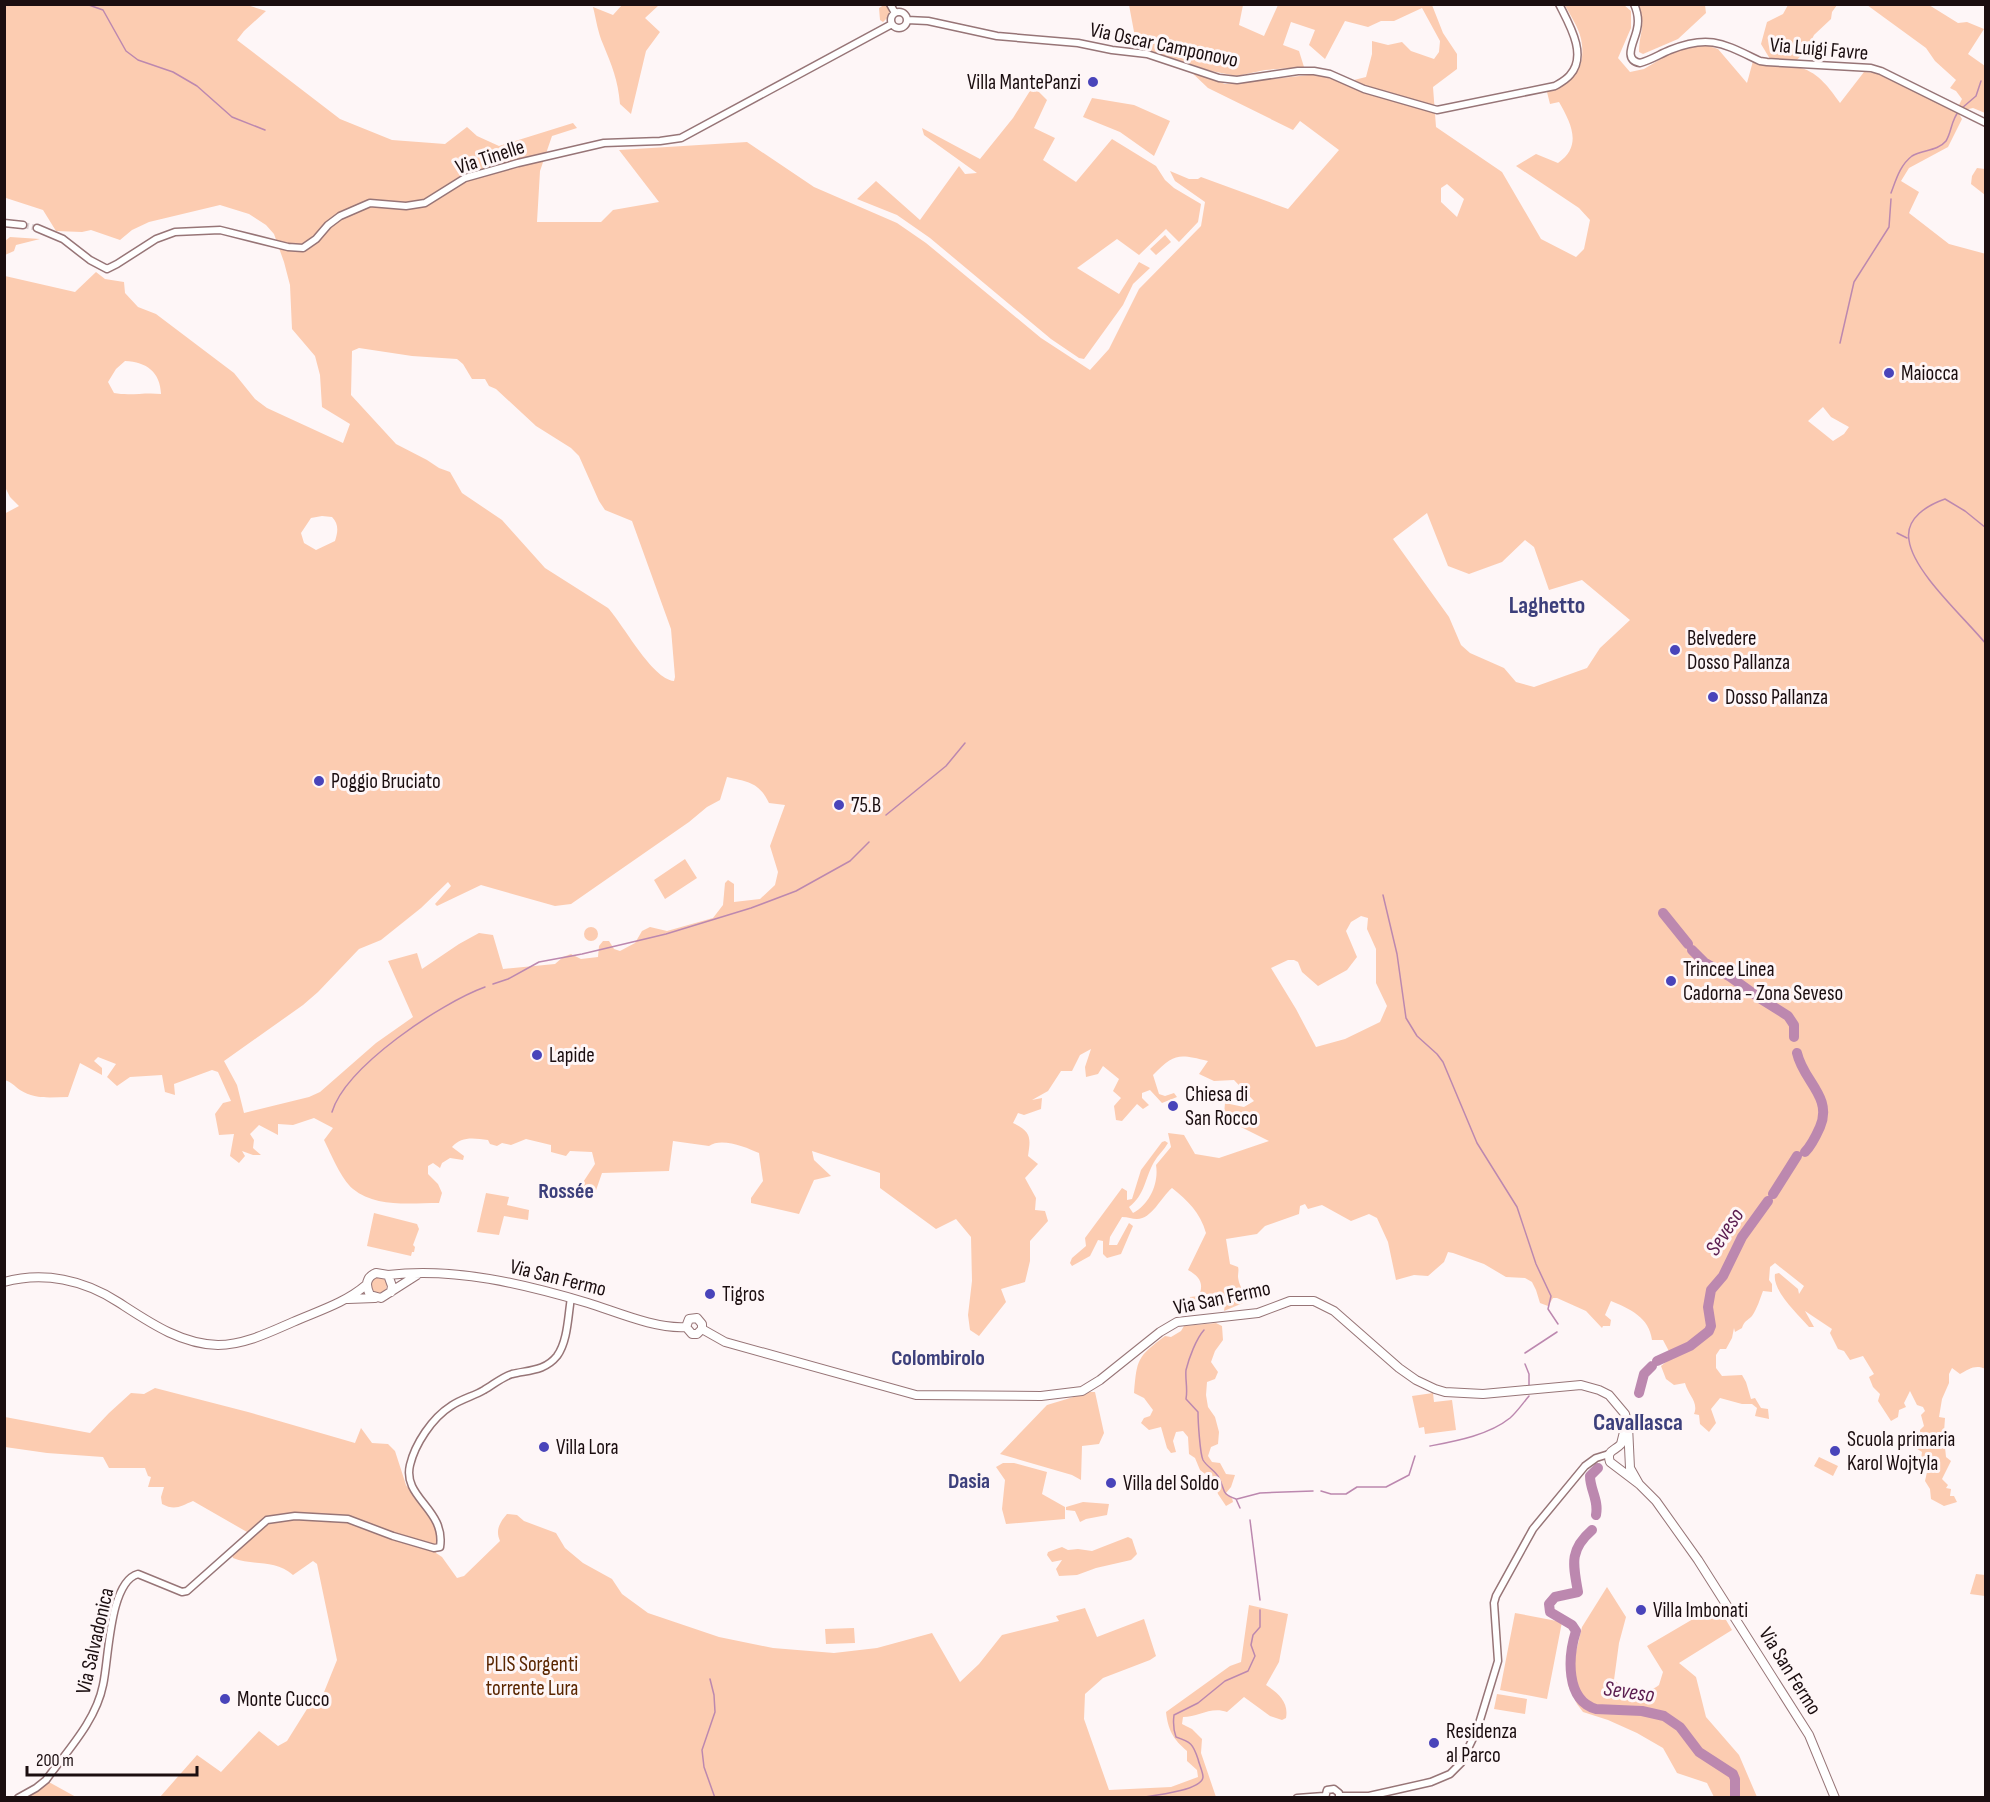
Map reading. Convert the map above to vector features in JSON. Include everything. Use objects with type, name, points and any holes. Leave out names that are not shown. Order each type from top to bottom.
[{"type":"main road","points":[[4,1282],[35,1277],[69,1280],[102,1292],[147,1321],[176,1335],[198,1342],[218,1344],[260,1336],[346,1299],[366,1285],[372,1275],[379,1272],[388,1275],[392,1286],[391,1292]]},
{"type":"main road","points":[[346,1299],[386,1296],[419,1274]]},
{"type":"main road","name":"Via San Fermo","points":[[388,1275],[450,1274],[526,1286],[665,1326],[686,1327],[692,1334],[699,1333],[702,1329]]},
{"type":"main road","points":[[366,1285],[370,1294],[375,1298]]},
{"type":"main road","name":"Via San Fermo","points":[[702,1329],[725,1342],[916,1395],[1041,1396],[1082,1391],[1100,1380],[1160,1332],[1177,1322],[1258,1313],[1290,1301],[1314,1301],[1334,1311],[1399,1368],[1435,1389],[1453,1393],[1484,1394],[1567,1386],[1593,1387],[1609,1395],[1624,1412],[1632,1473],[1639,1484]]},
{"type":"main road","name":"Via San Fermo","points":[[686,1327],[688,1321],[694,1318],[701,1322],[702,1329]]},
{"type":"main road","points":[[1619,1447],[1626,1421]]},
{"type":"main road","points":[[1619,1447],[1624,1448],[1629,1456],[1623,1467],[1611,1461],[1612,1449],[1619,1447]]},
{"type":"main road","name":"Via San Fermo","points":[[1611,1461],[1656,1501],[1680,1533],[1809,1735],[1835,1797]]},
{"type":"street","points":[[890,4],[895,13]]},
{"type":"street","name":"Via Oscar Camponovo","points":[[907,20],[928,21],[989,35],[1078,43],[1147,54],[1219,78],[1237,80],[1298,71],[1314,71],[1330,74],[1364,89],[1437,110],[1555,86],[1569,77],[1578,56],[1575,40],[1559,4]]},
{"type":"street","name":"Via Luigi Favre","points":[[1634,4],[1638,29],[1630,50],[1635,62],[1640,63],[1672,49],[1708,41],[1718,42],[1767,62],[1871,68],[1986,123]]},
{"type":"street","points":[[902,12],[907,20],[902,27],[896,27],[892,24],[892,16],[902,12]]},
{"type":"street","name":"Via Tinelle","points":[[37,228],[71,244],[90,260],[107,269],[156,238],[176,232],[220,230],[288,247],[303,248],[340,216],[370,203],[406,206],[425,202],[465,178],[604,143],[681,138],[892,24]]},
{"type":"street","points":[[4,223],[23,225]]},
{"type":"street","name":"Via Salvadonica","points":[[18,1797],[46,1780],[93,1714],[103,1684],[118,1596],[132,1576],[138,1574],[182,1592],[187,1591],[267,1520],[277,1517],[313,1516],[348,1519],[393,1536],[434,1548],[440,1547],[439,1525],[409,1480],[411,1461],[419,1442],[440,1416],[453,1405],[481,1392],[506,1376],[537,1370],[555,1357],[561,1348],[571,1298]]},
{"type":"street","points":[[1297,1797],[1325,1797],[1327,1790],[1334,1789],[1339,1797],[1369,1796],[1431,1782],[1450,1774],[1461,1763],[1477,1730],[1498,1661],[1494,1603],[1496,1596],[1533,1529],[1585,1466],[1596,1458],[1611,1461]]},
{"type":"green space","points":[[244,4],[266,11],[237,40],[340,119],[392,140],[445,144],[467,127],[477,136],[499,146],[573,123],[577,128],[552,136],[540,171],[537,222],[601,222],[613,210],[659,202],[619,150],[747,142],[814,187],[897,223],[926,243],[1041,338],[1090,370],[1109,349],[1139,289],[1201,226],[1205,202],[1175,181],[1170,171],[1189,179],[1201,177],[1288,209],[1339,150],[1300,121],[1293,130],[1208,88],[1188,69],[1225,84],[1318,74],[1342,83],[1366,77],[1372,54],[1372,41],[1388,45],[1402,42],[1411,51],[1434,59],[1439,52],[1440,41],[1422,8],[1394,21],[1381,21],[1368,27],[1345,21],[1325,59],[1309,45],[1315,30],[1291,22],[1283,45],[1299,51],[1304,67],[1265,70],[1237,76],[1211,71],[1132,47],[1135,37],[1129,5],[1243,5],[1239,25],[1264,36],[1278,5],[1432,5],[1443,33],[1457,54],[1457,69],[1433,87],[1436,127],[1502,172],[1541,239],[1576,257],[1584,249],[1590,220],[1579,208],[1516,166],[1536,154],[1558,163],[1570,149],[1571,126],[1559,102],[1550,104],[1547,92],[1571,79],[1580,66],[1582,58],[1580,35],[1565,5],[1624,5],[1631,11],[1631,28],[1618,58],[1630,72],[1644,69],[1674,51],[1706,45],[1718,49],[1747,83],[1753,61],[1795,67],[1807,70],[1819,78],[1840,103],[1864,72],[1876,73],[1959,114],[1962,119],[1948,147],[1909,168],[1901,181],[1919,192],[1909,213],[1949,244],[1986,254],[1986,1369],[1975,1367],[1960,1374],[1952,1368],[1942,1399],[1939,1417],[1945,1418],[1944,1432],[1938,1448],[1945,1447],[1946,1457],[1951,1461],[1942,1479],[1948,1485],[1946,1488],[1951,1489],[1950,1496],[1954,1496],[1957,1502],[1944,1506],[1931,1499],[1930,1489],[1925,1481],[1929,1463],[1921,1459],[1922,1452],[1914,1447],[1914,1442],[1921,1440],[1920,1430],[1924,1426],[1921,1415],[1925,1411],[1923,1407],[1917,1405],[1910,1391],[1904,1403],[1906,1407],[1899,1410],[1898,1417],[1891,1421],[1878,1401],[1880,1394],[1873,1387],[1869,1377],[1874,1374],[1863,1356],[1850,1360],[1844,1351],[1838,1349],[1830,1333],[1832,1329],[1805,1311],[1814,1327],[1809,1327],[1782,1295],[1775,1281],[1775,1274],[1779,1273],[1798,1289],[1799,1294],[1804,1286],[1775,1263],[1770,1267],[1769,1280],[1772,1284],[1772,1292],[1763,1291],[1752,1316],[1742,1328],[1735,1332],[1734,1328],[1726,1349],[1720,1349],[1716,1355],[1716,1368],[1722,1376],[1742,1375],[1751,1399],[1755,1398],[1761,1408],[1768,1409],[1769,1419],[1755,1416],[1757,1408],[1752,1404],[1742,1404],[1720,1398],[1711,1409],[1716,1423],[1709,1432],[1700,1424],[1699,1415],[1694,1414],[1694,1402],[1685,1383],[1674,1385],[1666,1379],[1661,1366],[1672,1357],[1663,1340],[1652,1340],[1647,1325],[1632,1311],[1611,1301],[1605,1315],[1611,1320],[1610,1326],[1602,1328],[1586,1311],[1557,1298],[1553,1298],[1548,1306],[1540,1303],[1532,1282],[1525,1278],[1506,1277],[1484,1264],[1448,1252],[1444,1262],[1428,1276],[1414,1275],[1396,1280],[1388,1242],[1377,1218],[1369,1214],[1351,1221],[1322,1205],[1308,1209],[1305,1204],[1300,1206],[1299,1214],[1265,1226],[1257,1234],[1226,1239],[1230,1264],[1238,1267],[1243,1303],[1224,1311],[1225,1304],[1218,1295],[1196,1302],[1189,1301],[1190,1297],[1199,1296],[1201,1287],[1200,1281],[1188,1270],[1206,1233],[1193,1208],[1172,1188],[1156,1207],[1142,1218],[1122,1217],[1110,1237],[1109,1245],[1117,1245],[1129,1223],[1133,1226],[1121,1254],[1107,1258],[1103,1254],[1103,1241],[1098,1240],[1090,1256],[1072,1266],[1070,1263],[1072,1258],[1086,1246],[1085,1238],[1122,1188],[1127,1191],[1127,1200],[1132,1199],[1141,1170],[1165,1141],[1168,1143],[1154,1162],[1142,1192],[1129,1207],[1133,1213],[1149,1199],[1155,1186],[1156,1165],[1171,1147],[1168,1133],[1184,1135],[1195,1154],[1219,1158],[1269,1141],[1239,1126],[1224,1115],[1225,1103],[1244,1107],[1254,1101],[1234,1080],[1214,1081],[1199,1074],[1208,1061],[1183,1057],[1172,1059],[1153,1075],[1159,1094],[1165,1096],[1174,1093],[1177,1097],[1162,1103],[1150,1090],[1142,1093],[1142,1098],[1149,1105],[1143,1109],[1137,1104],[1122,1121],[1116,1120],[1114,1106],[1121,1098],[1113,1091],[1119,1079],[1103,1066],[1098,1074],[1086,1077],[1085,1067],[1091,1049],[1080,1055],[1072,1071],[1061,1071],[1048,1091],[1032,1100],[1042,1098],[1041,1109],[1024,1115],[1018,1113],[1013,1123],[1026,1132],[1029,1140],[1028,1156],[1038,1164],[1025,1178],[1036,1198],[1035,1210],[1045,1211],[1048,1221],[1030,1241],[1030,1261],[1025,1282],[1001,1289],[1006,1302],[979,1336],[970,1330],[968,1315],[972,1281],[971,1237],[956,1219],[936,1229],[880,1188],[880,1173],[812,1151],[814,1160],[831,1176],[814,1180],[799,1214],[751,1203],[751,1198],[763,1181],[759,1153],[741,1146],[720,1142],[709,1146],[673,1141],[669,1171],[602,1173],[593,1199],[574,1196],[595,1164],[592,1152],[570,1151],[566,1156],[551,1152],[551,1145],[526,1139],[511,1145],[502,1143],[497,1146],[490,1144],[488,1140],[464,1139],[452,1147],[464,1156],[463,1160],[450,1158],[442,1163],[440,1168],[433,1163],[428,1166],[428,1174],[438,1184],[442,1193],[439,1203],[394,1203],[362,1195],[349,1185],[324,1140],[333,1128],[314,1118],[293,1125],[278,1124],[278,1135],[259,1125],[250,1134],[254,1140],[253,1148],[261,1155],[242,1151],[245,1156],[239,1163],[230,1156],[234,1134],[219,1135],[215,1114],[223,1103],[231,1101],[218,1072],[212,1070],[174,1084],[175,1095],[165,1092],[162,1075],[130,1077],[117,1086],[107,1077],[116,1064],[98,1057],[94,1061],[102,1068],[102,1075],[80,1063],[68,1097],[32,1095],[4,1080],[4,514],[19,506],[10,497],[5,487],[5,276],[75,292],[96,272],[105,279],[124,282],[125,293],[138,307],[156,314],[234,373],[255,399],[267,408],[343,443],[350,424],[322,407],[320,375],[315,356],[292,329],[290,285],[274,234],[266,225],[249,214],[220,205],[149,222],[132,230],[120,240],[91,230],[56,231],[43,210],[5,199],[5,5]],"holes":[[[1447,184],[1464,199],[1457,217],[1441,202],[1441,188]],[[359,348],[412,356],[457,359],[472,379],[485,379],[489,386],[496,389],[536,426],[571,448],[579,456],[605,510],[632,521],[671,629],[674,681],[665,678],[647,661],[608,608],[545,568],[502,520],[462,493],[450,472],[396,444],[351,395],[352,351]],[[125,361],[140,363],[155,374],[161,394],[114,393],[108,382],[116,369]],[[1823,407],[1831,417],[1849,427],[1844,434],[1833,441],[1808,421]],[[1427,513],[1448,566],[1469,574],[1502,562],[1525,540],[1534,547],[1549,590],[1582,580],[1630,620],[1600,648],[1587,668],[1534,687],[1516,682],[1504,668],[1470,653],[1461,645],[1449,617],[1393,539]],[[332,517],[337,525],[335,541],[316,550],[304,543],[301,533],[311,518]],[[727,777],[757,787],[769,803],[785,805],[770,846],[778,872],[775,885],[760,899],[734,902],[734,884],[728,880],[725,883],[723,905],[713,918],[667,931],[650,927],[642,931],[635,943],[620,951],[614,949],[609,941],[603,941],[599,946],[598,957],[581,959],[571,954],[555,964],[503,969],[493,935],[479,933],[422,969],[417,953],[388,961],[413,1017],[376,1043],[320,1092],[309,1097],[244,1113],[237,1085],[224,1061],[303,1005],[359,949],[381,940],[421,908],[448,882],[451,886],[435,904],[437,906],[481,885],[555,906],[571,904],[720,800]],[[1361,916],[1368,918],[1367,929],[1376,949],[1376,983],[1387,1006],[1380,1022],[1345,1039],[1316,1047],[1271,968],[1288,960],[1294,960],[1298,962],[1302,972],[1318,986],[1347,970],[1357,957],[1346,931],[1351,922]]]},
{"type":"green space","points":[[622,5],[659,5],[645,18],[660,32],[646,51],[631,114],[620,104],[616,80],[593,7],[613,15]]},
{"type":"green space","points":[[884,5],[889,7],[890,11],[883,22],[880,20],[879,8]]},
{"type":"green space","points":[[1638,5],[1705,5],[1706,13],[1678,39],[1643,54],[1639,52],[1642,18]]},
{"type":"green space","points":[[1788,5],[1837,5],[1832,12],[1831,19],[1814,35],[1807,49],[1796,61],[1770,59],[1761,44],[1767,22],[1783,14]]},
{"type":"green space","points":[[1867,5],[1929,5],[1958,23],[1967,22],[1984,29],[1968,54],[1985,66],[1985,113],[1973,108],[1964,110],[1958,107],[1962,99],[1956,91],[1950,88],[1956,80],[1935,61],[1926,48]]},
{"type":"green space","points":[[1033,86],[1047,100],[1034,128],[1055,138],[1043,160],[1076,182],[1112,139],[1156,166],[1165,180],[1174,188],[1201,204],[1198,222],[1179,242],[1166,229],[1139,255],[1117,239],[1077,268],[1119,294],[1139,262],[1150,268],[1133,284],[1123,305],[1084,359],[1051,339],[930,238],[897,215],[857,199],[876,181],[920,220],[959,166],[965,174],[977,173],[924,135],[922,128],[980,159],[1013,118]]},
{"type":"green space","points":[[1092,98],[1134,105],[1170,121],[1154,156],[1120,132],[1083,117]]},
{"type":"green space","points":[[1977,168],[1985,169],[1985,195],[1971,184],[1972,176]]},
{"type":"green space","points":[[1165,235],[1171,242],[1156,255],[1150,249]]},
{"type":"green space","points":[[10,237],[40,239],[16,245],[14,251],[5,255],[5,241]]},
{"type":"green space","points":[[685,859],[697,878],[665,899],[654,880]]},
{"type":"green space","points":[[591,927],[596,929],[598,934],[596,939],[591,941],[586,939],[584,934],[586,929]]},
{"type":"green space","points":[[486,1193],[509,1197],[507,1205],[529,1210],[528,1220],[504,1216],[499,1235],[477,1232]]},
{"type":"green space","points":[[374,1213],[417,1224],[419,1229],[411,1256],[367,1246]]},
{"type":"green space","points":[[379,1277],[385,1279],[387,1285],[385,1291],[379,1293],[373,1291],[371,1285],[373,1279]]},
{"type":"green space","points":[[1216,1323],[1222,1326],[1223,1340],[1211,1362],[1218,1372],[1215,1379],[1207,1382],[1206,1395],[1208,1407],[1215,1417],[1219,1432],[1218,1444],[1211,1447],[1208,1456],[1212,1462],[1220,1463],[1226,1474],[1235,1475],[1226,1493],[1233,1502],[1226,1506],[1213,1480],[1200,1470],[1195,1458],[1189,1454],[1188,1437],[1183,1431],[1176,1432],[1173,1441],[1176,1452],[1171,1453],[1167,1448],[1161,1427],[1149,1430],[1141,1423],[1144,1418],[1150,1416],[1153,1410],[1144,1398],[1134,1393],[1140,1360],[1149,1349],[1165,1336],[1171,1337],[1181,1331],[1184,1326]]},
{"type":"green space","name":"PLIS Sorgenti torrente Lura","points":[[155,1388],[355,1443],[361,1428],[372,1443],[388,1444],[395,1451],[406,1485],[434,1523],[438,1533],[436,1553],[442,1557],[457,1578],[464,1576],[500,1541],[499,1526],[507,1514],[517,1515],[524,1521],[556,1533],[565,1548],[583,1563],[612,1579],[622,1594],[648,1613],[719,1637],[773,1648],[834,1653],[877,1648],[932,1633],[960,1682],[979,1664],[1002,1635],[1059,1621],[1056,1616],[1085,1608],[1097,1637],[1144,1619],[1156,1656],[1103,1678],[1085,1694],[1084,1719],[1109,1790],[1171,1787],[1198,1777],[1197,1770],[1187,1761],[1187,1751],[1172,1734],[1166,1712],[1230,1666],[1241,1662],[1249,1605],[1288,1614],[1279,1662],[1266,1685],[1284,1703],[1286,1718],[1282,1720],[1270,1716],[1244,1697],[1227,1712],[1215,1710],[1183,1717],[1182,1724],[1192,1729],[1202,1739],[1201,1753],[1216,1797],[160,1797],[197,1755],[221,1772],[259,1731],[278,1746],[287,1741],[307,1709],[320,1702],[337,1660],[317,1564],[313,1561],[293,1575],[279,1567],[233,1558],[232,1554],[246,1538],[247,1532],[193,1501],[174,1507],[162,1504],[161,1497],[164,1487],[148,1487],[151,1477],[148,1476],[145,1468],[109,1468],[103,1457],[5,1447],[5,1417],[90,1433],[131,1393],[144,1394]]},
{"type":"green space","points":[[1095,1392],[1104,1433],[1099,1444],[1082,1446],[1081,1480],[1072,1475],[1000,1454],[1047,1405]]},
{"type":"green space","points":[[1433,1393],[1434,1402],[1452,1400],[1456,1430],[1425,1434],[1424,1427],[1419,1428],[1412,1396]]},
{"type":"green space","points":[[1819,1457],[1838,1466],[1833,1476],[1814,1466]]},
{"type":"green space","points":[[1003,1463],[1014,1463],[1047,1472],[1042,1494],[1065,1507],[1065,1519],[1006,1524],[1002,1509],[1005,1480],[996,1467]]},
{"type":"green space","points":[[1083,1502],[1109,1504],[1107,1515],[1080,1522],[1075,1511],[1066,1510],[1066,1507]]},
{"type":"green space","points":[[1128,1537],[1132,1539],[1137,1554],[1131,1560],[1077,1575],[1059,1576],[1056,1569],[1062,1560],[1052,1562],[1047,1555],[1048,1552],[1062,1547],[1068,1550],[1092,1551]]},
{"type":"green space","points":[[1976,1574],[1985,1575],[1985,1596],[1970,1594]]},
{"type":"green space","points":[[1607,1587],[1626,1617],[1619,1643],[1614,1680],[1636,1691],[1648,1690],[1659,1685],[1663,1672],[1647,1646],[1717,1605],[1732,1630],[1679,1663],[1696,1677],[1706,1717],[1739,1755],[1757,1797],[1714,1797],[1707,1783],[1677,1773],[1663,1748],[1637,1733],[1583,1712],[1577,1704],[1568,1685],[1582,1627]]},
{"type":"green space","points":[[1515,1613],[1562,1622],[1547,1699],[1500,1690]]},
{"type":"green space","points":[[854,1628],[855,1643],[826,1644],[825,1629]]},
{"type":"green space","points":[[1497,1694],[1527,1699],[1525,1714],[1494,1709]]},
{"type":"green space","points":[[47,1781],[76,1797],[22,1798]]},
{"type":"waterway","points":[[86,4],[103,10],[126,51],[138,60],[173,72],[197,86],[232,117],[265,130]]},
{"type":"waterway","points":[[1962,108],[1976,96],[1981,81]]},
{"type":"waterway","points":[[1891,193],[1904,164],[1912,156],[1939,147],[1946,141],[1954,118],[1959,111]]},
{"type":"waterway","points":[[1840,343],[1854,282],[1889,227],[1891,199]]},
{"type":"waterway","points":[[1986,528],[1945,499],[1919,514],[1914,519],[1909,532],[1913,553],[1920,566],[1941,594],[1986,644]]},
{"type":"waterway","points":[[1897,533],[1907,538]]},
{"type":"waterway","points":[[886,815],[946,766],[965,743]]},
{"type":"waterway","points":[[493,984],[508,979],[539,962],[666,934],[751,908],[796,891],[850,861],[869,842]]},
{"type":"waterway","points":[[1383,895],[1397,954],[1406,1018],[1417,1036],[1443,1062],[1477,1143],[1517,1207],[1536,1264],[1551,1296],[1548,1309],[1558,1324]]},
{"type":"waterway","name":"Seveso","points":[[1663,913],[1688,944]]},
{"type":"waterway","name":"Seveso","points":[[1692,950],[1705,963],[1729,976],[1788,1016],[1794,1025],[1794,1037]]},
{"type":"waterway","points":[[332,1112],[341,1094],[356,1075],[397,1038],[445,1007],[485,987]]},
{"type":"waterway","name":"Seveso","points":[[1797,1053],[1823,1107],[1820,1127],[1805,1152]]},
{"type":"waterway","name":"Seveso","points":[[1773,1194],[1797,1156]]},
{"type":"waterway","name":"Seveso","points":[[1657,1361],[1690,1346],[1709,1331],[1711,1326],[1708,1307],[1711,1290],[1723,1276],[1742,1237],[1768,1201]]},
{"type":"waterway","points":[[1204,1330],[1193,1349],[1186,1370],[1186,1399],[1198,1412],[1203,1460],[1218,1476],[1225,1493],[1236,1499],[1240,1508]]},
{"type":"waterway","points":[[1525,1353],[1557,1332]]},
{"type":"waterway","points":[[1525,1364],[1529,1374],[1529,1385]]},
{"type":"waterway","name":"Seveso","points":[[1639,1393],[1644,1374],[1652,1366]]},
{"type":"waterway","points":[[1430,1446],[1472,1436],[1502,1424],[1529,1396]]},
{"type":"waterway","points":[[1321,1491],[1346,1494],[1357,1487],[1386,1487],[1409,1475],[1415,1456]]},
{"type":"waterway","name":"Seveso","points":[[1596,1515],[1590,1476],[1598,1468]]},
{"type":"waterway","points":[[1237,1499],[1260,1493],[1313,1491]]},
{"type":"waterway","points":[[1250,1520],[1260,1600]]},
{"type":"waterway","name":"Seveso","points":[[1592,1530],[1579,1544],[1574,1558],[1578,1592],[1555,1597],[1549,1604],[1550,1612],[1572,1625],[1576,1631],[1571,1652],[1571,1676],[1579,1697],[1596,1709],[1642,1711],[1664,1716],[1680,1727],[1699,1752],[1733,1774],[1735,1798]]},
{"type":"waterway","points":[[1138,1798],[1175,1792],[1200,1782],[1203,1775],[1196,1754],[1191,1744],[1176,1737],[1174,1715],[1198,1703],[1225,1681],[1248,1671],[1255,1656],[1251,1645],[1253,1635],[1260,1627],[1260,1610]]},
{"type":"waterway","points":[[710,1679],[715,1712],[702,1750],[704,1767],[715,1798]]},
{"type":"tunnel","points":[[23,225],[37,228]]},
{"type":"place","name":"Villa MantePanzi","points":[[1093,82]]},
{"type":"place","name":"Maiocca","points":[[1889,373]]},
{"type":"place","name":"Belvedere Dosso Pallanza","points":[[1675,650]]},
{"type":"place","name":"Dosso Pallanza","points":[[1713,697]]},
{"type":"place","name":"Poggio Bruciato","points":[[319,781]]},
{"type":"place","name":"75.B","points":[[839,805]]},
{"type":"place","name":"Trincee Linea Cadorna - Zona Seveso","points":[[1671,981]]},
{"type":"place","name":"Lapide","points":[[537,1055]]},
{"type":"place","name":"Chiesa di San Rocco","points":[[1173,1106]]},
{"type":"place","name":"Tigros","points":[[710,1294]]},
{"type":"place","name":"Villa Lora","points":[[544,1447]]},
{"type":"place","name":"Scuola primaria Karol Wojtyla","points":[[1835,1451]]},
{"type":"place","name":"Villa del Soldo","points":[[1111,1483]]},
{"type":"place","name":"Villa Imbonati","points":[[1641,1610]]},
{"type":"place","name":"Monte Cucco","points":[[225,1699]]},
{"type":"place","name":"Residenza al Parco","points":[[1434,1743]]},
{"type":"district","name":"Laghetto","points":[[1547,605]]},
{"type":"district","name":"Rossée","points":[[566,1191]]},
{"type":"district","name":"Colombirolo","points":[[938,1358]]},
{"type":"district","name":"Cavallasca","points":[[1638,1422]]},
{"type":"district","name":"Dasia","points":[[969,1481]]}]
